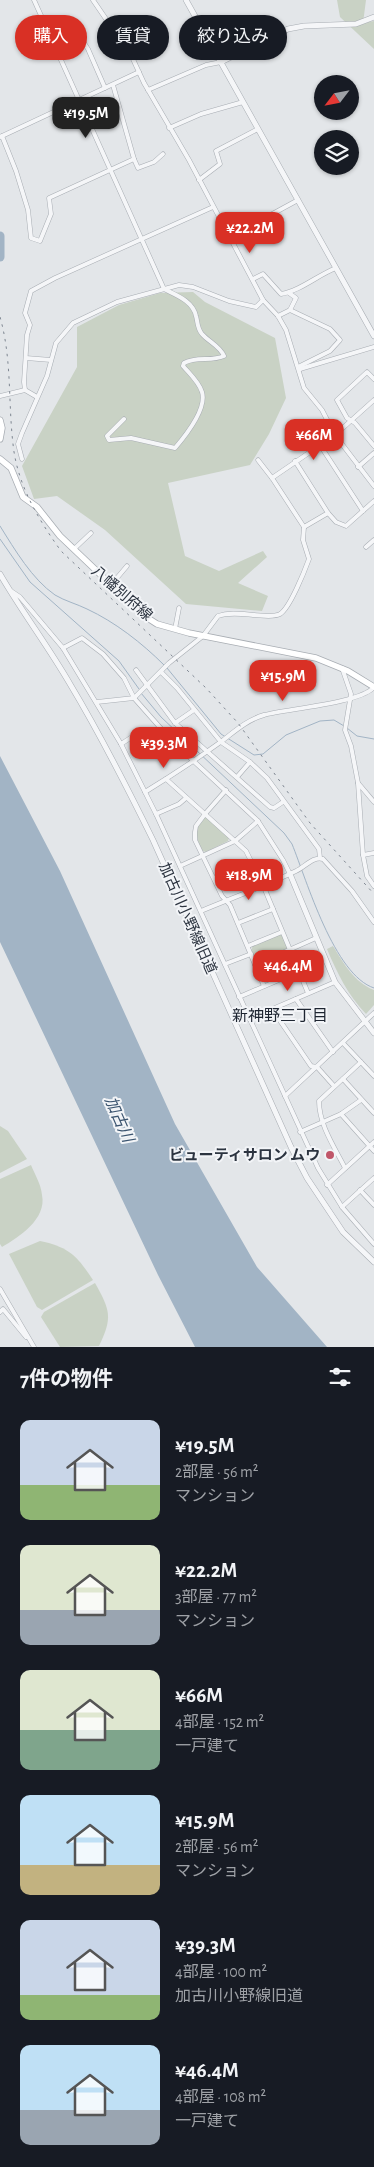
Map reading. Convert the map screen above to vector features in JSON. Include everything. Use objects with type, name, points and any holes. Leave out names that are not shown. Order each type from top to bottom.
[{"type":"main road","points":[[0,420],[2,428],[0,439]]},
{"type":"main road","name":"八幡別府線","points":[[0,459],[11,468],[23,497],[37,507],[51,526],[111,585],[143,615],[157,624],[203,636],[316,658],[342,668],[374,687]]},
{"type":"street","points":[[34,0],[164,289],[192,306],[196,314],[198,327],[222,351],[224,356],[218,359],[191,359],[184,363],[183,366],[201,390],[203,403],[195,420],[175,448],[131,438],[109,440],[107,436],[124,419]]},
{"type":"street","points":[[93,0],[132,57],[138,72],[199,180],[263,300],[278,316],[286,330],[304,388],[322,410],[335,435],[374,486]]},
{"type":"street","points":[[186,0],[374,336]]},
{"type":"street","points":[[148,90],[206,66],[221,62],[288,29],[304,26],[356,24],[374,17]]},
{"type":"street","points":[[87,47],[105,88]]},
{"type":"street","points":[[134,159],[49,198],[51,214],[40,240],[34,240],[30,235],[28,210],[16,171],[1,137],[138,72]]},
{"type":"street","points":[[112,85],[138,168],[154,162],[163,154]]},
{"type":"street","points":[[169,128],[201,114],[243,102]]},
{"type":"street","points":[[199,180],[220,164],[216,151],[258,128]]},
{"type":"street","points":[[230,237],[298,200]]},
{"type":"street","points":[[25,390],[30,325],[25,313],[31,291],[54,278],[213,207]]},
{"type":"street","points":[[253,279],[263,274],[281,294],[289,293],[321,274],[336,268]]},
{"type":"street","points":[[22,459],[18,444],[47,376],[56,343],[72,323],[117,302],[179,285],[193,287],[229,301],[256,307],[263,300]]},
{"type":"street","points":[[278,316],[290,310],[296,298],[289,293]]},
{"type":"street","points":[[290,310],[318,321],[330,329],[340,340],[330,351],[300,366],[299,369]]},
{"type":"street","points":[[299,369],[374,346]]},
{"type":"street","points":[[26,358],[51,360]]},
{"type":"street","points":[[374,379],[367,372],[337,400],[347,418],[352,420],[374,446]]},
{"type":"street","points":[[0,396],[25,390],[37,397]]},
{"type":"street","points":[[272,478],[335,435],[372,402],[374,408]]},
{"type":"street","points":[[320,445],[363,511]]},
{"type":"street","points":[[358,467],[374,453]]},
{"type":"street","points":[[97,702],[135,697],[169,663],[203,636],[218,616],[238,614],[273,616],[280,614],[285,609],[310,559],[303,540],[304,527],[258,460]]},
{"type":"street","points":[[296,461],[328,513],[336,522],[346,526],[374,501]]},
{"type":"street","points":[[304,527],[328,513]]},
{"type":"street","points":[[74,549],[91,533]]},
{"type":"street","points":[[366,547],[374,540]]},
{"type":"street","points":[[111,585],[127,566]]},
{"type":"street","name":"加古川小野線旧道","points":[[0,574],[69,682],[124,782],[153,840],[291,1148],[307,1178],[343,1232],[374,1262]]},
{"type":"street","points":[[9,590],[20,597],[63,648],[121,744],[201,911],[300,1132],[327,1185],[342,1207],[374,1244]]},
{"type":"street","points":[[175,629],[179,608]]},
{"type":"street","points":[[63,648],[82,638],[104,654],[124,678],[135,697],[172,741],[258,821],[290,874],[335,982],[374,1033]]},
{"type":"street","points":[[342,668],[351,694],[345,730],[351,746],[358,783],[363,855],[367,876],[374,886]]},
{"type":"street","points":[[136,670],[175,722],[207,751],[270,807],[274,808],[283,802]]},
{"type":"street","points":[[161,672],[222,741],[250,762],[267,778],[319,849],[320,858]]},
{"type":"street","points":[[145,792],[246,723],[263,716],[350,698],[370,692],[374,687]]},
{"type":"street","points":[[175,722],[194,710]]},
{"type":"street","points":[[121,744],[135,735],[139,736],[149,753],[154,754],[172,741]]},
{"type":"street","points":[[237,777],[250,762]]},
{"type":"street","points":[[166,779],[246,851],[263,885],[308,993]]},
{"type":"street","points":[[358,783],[374,802]]},
{"type":"street","points":[[226,790],[204,814],[196,826],[195,840],[222,896],[227,900],[264,986]]},
{"type":"street","points":[[156,814],[179,804],[186,798]]},
{"type":"street","points":[[180,866],[235,841],[258,821]]},
{"type":"street","points":[[363,855],[374,853]]},
{"type":"street","points":[[201,911],[297,871],[315,859],[320,858],[324,859],[352,891],[374,922]]},
{"type":"street","points":[[214,878],[251,861]]},
{"type":"street","points":[[238,924],[273,909]]},
{"type":"street","points":[[248,946],[282,932]]},
{"type":"street","points":[[255,965],[316,938]]},
{"type":"street","points":[[225,964],[251,954]]},
{"type":"street","points":[[239,997],[300,972]]},
{"type":"street","points":[[248,1019],[335,982]]},
{"type":"street","points":[[296,999],[333,1052]]},
{"type":"street","points":[[272,1009],[311,1066],[317,1067],[334,1086]]},
{"type":"street","points":[[285,1096],[374,1013]]},
{"type":"street","points":[[343,1043],[374,1076]]},
{"type":"street","points":[[345,1168],[323,1122],[319,1111],[319,1102],[361,1062]]},
{"type":"street","points":[[343,1079],[374,1114]]},
{"type":"street","points":[[300,1132],[342,1114],[361,1100]]},
{"type":"street","points":[[342,1114],[374,1150]]},
{"type":"street","points":[[327,1185],[374,1142]]},
{"type":"street","points":[[342,1207],[374,1178]]},
{"type":"street","points":[[360,1190],[374,1205]]},
{"type":"street","points":[[0,1288],[35,1347]]},
{"type":"street","points":[[0,1312],[3,1309],[20,1331],[30,1340]]},
{"type":"shaded area","points":[[337,0],[366,0],[363,23],[374,21],[374,49],[340,17]]},
{"type":"shaded area","points":[[193,292],[205,302],[275,338],[286,398],[269,434],[250,465],[168,483],[185,556],[219,571],[263,551],[267,557],[238,583],[268,596],[262,611],[186,604],[105,530],[57,496],[34,499],[22,466],[77,367],[77,327],[119,305],[160,293]]},
{"type":"shaded area","points":[[203,818],[207,818],[229,838],[228,841],[206,852],[202,851],[197,834],[198,826]]},
{"type":"shaded area","points":[[283,934],[288,946],[286,949],[259,960],[256,958],[251,951],[253,945]]},
{"type":"shaded area","points":[[333,946],[355,977],[374,990],[374,1005],[366,1014],[348,991],[335,967],[327,949]]},
{"type":"shaded area","points":[[0,1126],[8,1131],[27,1159],[0,1173]]},
{"type":"shaded area","points":[[31,1165],[41,1191],[42,1204],[40,1212],[30,1226],[2,1247],[0,1244],[0,1179]]},
{"type":"shaded area","points":[[40,1241],[58,1246],[71,1254],[93,1280],[42,1310],[37,1307],[9,1254]]},
{"type":"shaded area","points":[[95,1283],[107,1307],[108,1314],[106,1328],[99,1346],[60,1347],[41,1317],[44,1312]]},
{"type":"water","name":"加古川","points":[[0,756],[60,871],[175,1124],[257,1267],[327,1347],[195,1347],[158,1275],[0,942]]},
{"type":"waterway","points":[[0,236],[0,257]]},
{"type":"waterway","points":[[0,526],[24,564],[55,595],[97,614],[118,627],[147,649],[164,665]]},
{"type":"waterway","points":[[0,539],[30,582],[119,661],[139,689]]},
{"type":"waterway","points":[[167,668],[221,734],[254,755],[263,754],[286,735],[320,721],[334,720],[344,726]]},
{"type":"waterway","points":[[141,693],[161,717],[284,833],[292,844],[314,902],[334,946],[346,965],[360,980],[374,988]]},
{"type":"waterway","points":[[347,728],[357,736],[374,739]]},
{"type":"railway","points":[[0,317],[6,349],[15,459],[24,487],[44,526],[61,551],[206,688],[238,723],[310,823],[374,894]]},
{"type":"place","name":"ビューティサロン ムウ","points":[[330,1155]]},
{"type":"district","name":"新神野三丁目","points":[[280,1015]]}]
